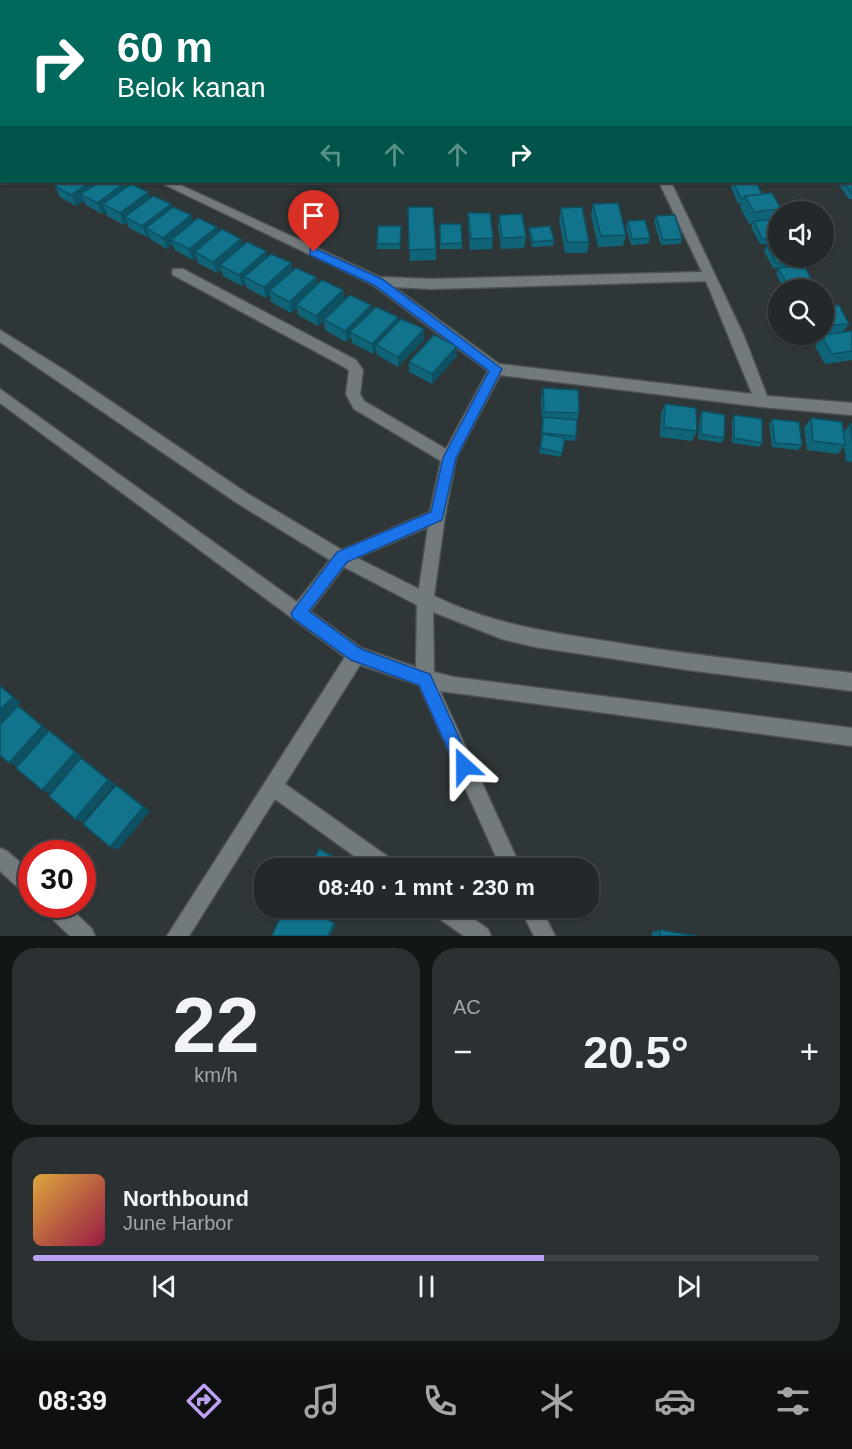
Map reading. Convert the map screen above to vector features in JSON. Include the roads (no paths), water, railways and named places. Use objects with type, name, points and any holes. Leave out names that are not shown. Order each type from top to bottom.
[{"type":"street","points":[[167,183],[378,282],[496,369],[762,401],[852,409]]},
{"type":"street","points":[[665,183],[737,336],[762,401]]},
{"type":"street","points":[[178,272],[351,364],[356,370],[353,394],[359,405],[449,458]]},
{"type":"street","points":[[378,282],[431,284],[710,276]]},
{"type":"street","points":[[0,335],[255,508],[425,601],[505,632],[636,654],[852,682]]},
{"type":"street","points":[[496,369],[449,458],[437,516],[425,601],[424,679],[506,858]]},
{"type":"street","points":[[0,395],[356,655],[424,679],[466,687],[852,737]]},
{"type":"street","points":[[298,613],[342,557],[437,516]]},
{"type":"street","points":[[177,936],[356,655]]},
{"type":"street","points":[[272,786],[373,858]]},
{"type":"street","points":[[0,858],[18,874]]},
{"type":"street","points":[[66,918],[85,936]]},
{"type":"street","points":[[455,918],[481,936]]},
{"type":"street","points":[[535,918],[545,936]]}]
